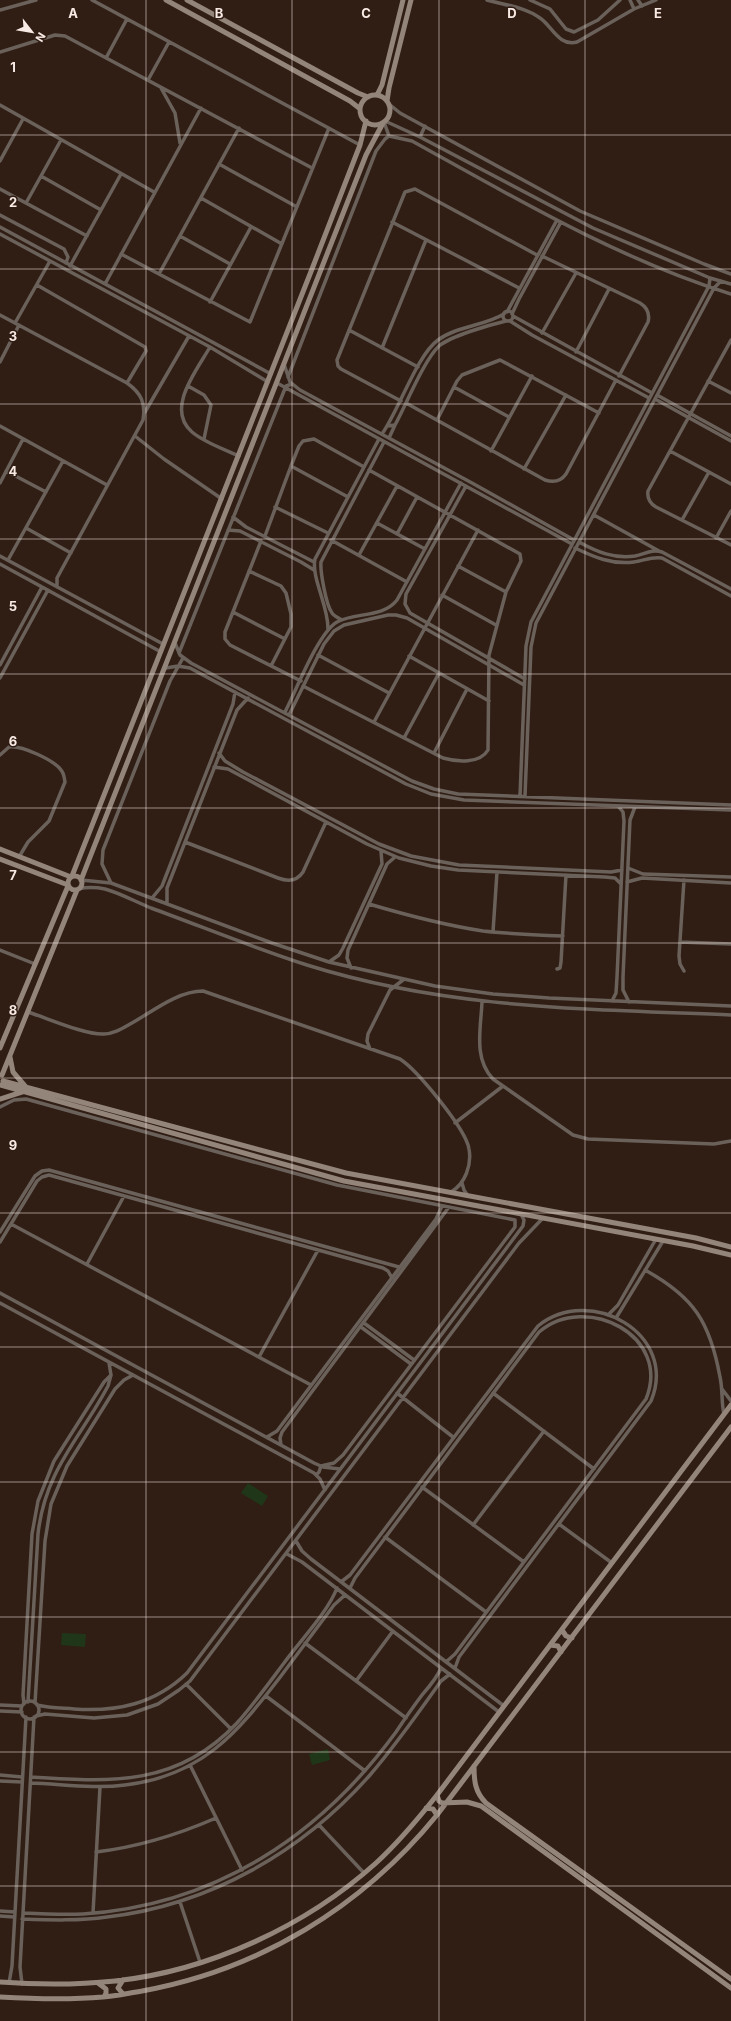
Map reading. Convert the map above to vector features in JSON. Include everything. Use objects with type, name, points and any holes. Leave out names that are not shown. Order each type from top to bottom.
[{"type":"street","points":[[0,10],[36,0]]},
{"type":"street","points":[[92,0],[360,145]]},
{"type":"street","points":[[166,0],[350,101],[359,108],[366,121],[374,125],[384,122],[420,137],[593,228],[710,278],[731,284]]},
{"type":"street","points":[[187,0],[368,97]]},
{"type":"street","points":[[359,108],[362,102],[368,97],[377,94],[381,88],[403,0]]},
{"type":"street","points":[[1,1084],[1,1074],[81,886],[81,880],[166,668],[366,155],[390,113],[388,102],[394,68],[411,0]]},
{"type":"street","points":[[487,0],[527,11],[541,18],[560,38],[570,43],[580,41],[634,9],[656,0]]},
{"type":"street","points":[[530,0],[550,9],[566,29],[574,32],[598,20],[620,0]]},
{"type":"street","points":[[630,0],[634,9]]},
{"type":"street","points":[[638,0],[642,6]]},
{"type":"street","points":[[106,58],[127,20]]},
{"type":"street","points":[[0,52],[49,36],[60,35],[239,128],[312,168]]},
{"type":"street","points":[[148,80],[169,42]]},
{"type":"street","points":[[386,67],[394,68]]},
{"type":"street","points":[[159,86],[175,113],[180,145]]},
{"type":"street","points":[[377,94],[400,114],[425,126],[580,211],[731,274]]},
{"type":"street","points":[[0,105],[154,192]]},
{"type":"street","points":[[105,284],[201,108]]},
{"type":"street","points":[[0,161],[22,118]]},
{"type":"street","points":[[0,1048],[68,885],[68,879],[71,876],[239,456],[360,145],[366,121]]},
{"type":"street","points":[[384,122],[389,136]]},
{"type":"street","points":[[420,137],[425,126]]},
{"type":"street","points":[[159,274],[239,128]]},
{"type":"street","points":[[121,254],[247,322],[251,321],[329,128]]},
{"type":"street","points":[[288,377],[376,151],[384,139],[389,136],[412,141],[557,220],[625,253],[731,294]]},
{"type":"street","points":[[26,203],[61,140]]},
{"type":"street","points":[[219,164],[297,207]]},
{"type":"street","points":[[70,266],[121,174]]},
{"type":"street","points":[[41,176],[101,210]]},
{"type":"street","points":[[0,189],[87,236]]},
{"type":"street","points":[[401,401],[340,368],[337,360],[403,194],[407,190],[415,189],[537,255]]},
{"type":"street","points":[[201,198],[282,244]]},
{"type":"street","points":[[0,215],[64,249],[68,257],[66,264]]},
{"type":"street","points":[[557,220],[503,318],[649,398]]},
{"type":"street","points":[[392,222],[519,288]]},
{"type":"street","points":[[389,438],[430,358],[439,346],[451,339],[508,321],[561,222]]},
{"type":"street","points":[[210,302],[251,226]]},
{"type":"street","points":[[0,227],[271,374]]},
{"type":"street","points":[[0,234],[210,347],[268,382]]},
{"type":"street","points":[[180,236],[230,264]]},
{"type":"street","points":[[382,348],[426,240]]},
{"type":"street","points":[[35,253],[38,248]]},
{"type":"street","points":[[542,256],[644,306],[649,313],[648,322],[619,376]]},
{"type":"street","points":[[15,323],[50,261]]},
{"type":"street","points":[[542,333],[576,273]]},
{"type":"street","points":[[520,796],[524,685],[527,640],[531,622],[709,286],[710,278]]},
{"type":"street","points":[[525,796],[533,635],[538,618],[714,288],[721,281]]},
{"type":"street","points":[[36,285],[145,346],[146,351],[127,383]]},
{"type":"street","points":[[576,352],[609,289]]},
{"type":"street","points":[[382,434],[431,346],[443,336],[506,313],[652,394]]},
{"type":"street","points":[[0,315],[127,383],[140,396],[144,412],[143,420],[135,436],[71,553],[57,578],[49,583]]},
{"type":"street","points":[[0,362],[19,325]]},
{"type":"street","points":[[348,330],[418,368]]},
{"type":"street","points":[[144,412],[189,336]]},
{"type":"street","points":[[731,340],[648,491],[648,498],[653,506],[731,546]]},
{"type":"street","points":[[210,347],[182,398],[182,416],[192,432],[239,456]]},
{"type":"street","points":[[437,420],[459,378],[465,373],[497,360],[503,360],[599,413]]},
{"type":"street","points":[[248,369],[251,364]]},
{"type":"street","points":[[284,364],[292,384],[300,390],[429,459],[573,542]]},
{"type":"street","points":[[491,451],[532,376]]},
{"type":"street","points":[[406,403],[549,482],[561,479],[616,380]]},
{"type":"street","points":[[708,381],[731,393]]},
{"type":"street","points":[[277,383],[384,442],[573,542]]},
{"type":"street","points":[[179,653],[285,388],[289,384],[292,384]]},
{"type":"street","points":[[188,386],[204,395],[211,405],[204,439]]},
{"type":"street","points":[[454,387],[509,417]]},
{"type":"street","points":[[524,469],[566,395]]},
{"type":"street","points":[[656,397],[731,441]]},
{"type":"street","points":[[689,416],[731,436]]},
{"type":"street","points":[[348,422],[350,417]]},
{"type":"street","points":[[387,426],[395,425]]},
{"type":"street","points":[[0,426],[108,485]]},
{"type":"street","points":[[135,436],[222,499]]},
{"type":"street","points":[[0,483],[23,439]]},
{"type":"street","points":[[265,536],[301,443],[311,439],[364,467]]},
{"type":"street","points":[[328,630],[327,613],[315,571],[314,562],[379,439]]},
{"type":"street","points":[[342,620],[333,615],[329,608],[320,569],[322,559],[384,442]]},
{"type":"street","points":[[670,450],[731,484]]},
{"type":"street","points":[[426,464],[429,459]]},
{"type":"street","points":[[8,560],[63,461]]},
{"type":"street","points":[[291,466],[348,497]]},
{"type":"street","points":[[303,686],[434,753],[449,759],[460,761],[473,759],[486,753],[489,745],[489,658],[496,625],[506,592],[521,561],[520,554],[369,470]]},
{"type":"street","points":[[6,471],[46,492]]},
{"type":"street","points":[[682,520],[709,472]]},
{"type":"street","points":[[285,712],[328,630],[342,620],[391,607],[397,600],[461,483]]},
{"type":"street","points":[[359,555],[397,486]]},
{"type":"street","points":[[466,486],[405,599],[408,611],[525,679]]},
{"type":"street","points":[[224,493],[232,497]]},
{"type":"street","points":[[397,534],[417,497]]},
{"type":"street","points":[[275,507],[328,533]]},
{"type":"street","points":[[716,538],[731,511]]},
{"type":"street","points":[[594,515],[730,588]]},
{"type":"street","points":[[233,517],[241,524],[314,562]]},
{"type":"street","points":[[376,523],[425,549]]},
{"type":"street","points":[[238,530],[241,524]]},
{"type":"street","points":[[26,528],[71,553]]},
{"type":"street","points":[[228,530],[238,530],[287,554],[315,571]]},
{"type":"street","points":[[374,722],[478,530]]},
{"type":"street","points":[[331,540],[407,582]]},
{"type":"street","points":[[261,541],[224,634],[226,641],[301,681]]},
{"type":"street","points":[[579,542],[597,551],[613,556],[632,556],[653,551],[662,552]]},
{"type":"street","points":[[576,548],[597,558],[613,562],[633,562],[662,558],[731,596]]},
{"type":"street","points":[[287,554],[290,550]]},
{"type":"street","points":[[0,556],[163,644]]},
{"type":"street","points":[[0,564],[161,652]]},
{"type":"street","points":[[458,566],[506,592]]},
{"type":"street","points":[[687,572],[690,567]]},
{"type":"street","points":[[250,571],[276,582],[285,590],[292,621],[285,639],[271,666]]},
{"type":"street","points":[[57,578],[57,587]]},
{"type":"street","points":[[0,665],[42,587]]},
{"type":"street","points":[[0,678],[48,590]]},
{"type":"street","points":[[442,596],[496,625]]},
{"type":"street","points":[[77,606],[80,600]]},
{"type":"street","points":[[233,612],[285,639]]},
{"type":"street","points":[[289,715],[318,655],[330,635],[339,628],[349,624],[396,615],[407,618],[524,685]]},
{"type":"street","points":[[175,643],[183,658],[419,784],[449,793],[731,804]]},
{"type":"street","points":[[9,649],[14,652]]},
{"type":"street","points":[[318,655],[389,693]]},
{"type":"street","points":[[409,656],[489,701]]},
{"type":"street","points":[[111,883],[102,864],[103,850],[170,681],[183,658]]},
{"type":"street","points":[[166,668],[178,666],[190,668],[418,790],[444,797],[464,800],[731,810]]},
{"type":"street","points":[[404,738],[439,673]]},
{"type":"street","points":[[434,753],[467,689]]},
{"type":"street","points":[[152,898],[162,886],[232,708],[235,692]]},
{"type":"street","points":[[167,904],[167,888],[214,767],[237,710],[248,698]]},
{"type":"street","points":[[232,708],[237,710]]},
{"type":"street","points":[[330,743],[332,738]]},
{"type":"street","points":[[0,754],[9,746],[22,747],[57,766],[64,776],[65,782],[50,821],[28,842],[19,857]]},
{"type":"street","points":[[220,753],[223,760],[230,764],[390,849],[433,861],[485,866],[605,872],[622,870]]},
{"type":"street","points":[[228,769],[230,764]]},
{"type":"street","points":[[214,767],[228,769],[381,851],[395,857],[446,869],[485,872],[605,876],[615,878],[621,884]]},
{"type":"street","points":[[464,800],[465,794]]},
{"type":"street","points":[[715,804],[715,810]]},
{"type":"street","points":[[612,1001],[616,993],[624,821],[623,812],[618,806]]},
{"type":"street","points":[[628,1002],[624,994],[623,977],[630,820],[635,807]]},
{"type":"street","points":[[624,821],[630,820]]},
{"type":"street","points":[[185,842],[289,881],[296,879],[303,872],[326,822]]},
{"type":"street","points":[[0,849],[71,876],[77,876],[81,880],[111,883],[272,943],[330,962],[404,980],[483,993],[581,1000],[731,1006]]},
{"type":"street","points":[[330,962],[339,955],[345,945],[380,868],[382,861],[381,851]]},
{"type":"street","points":[[351,968],[347,958],[350,946],[384,870],[389,861],[395,857]]},
{"type":"street","points":[[0,859],[68,885],[72,890],[91,887],[107,889],[288,959],[391,988],[482,1002],[580,1009],[731,1015]]},
{"type":"street","points":[[485,866],[485,872]]},
{"type":"street","points":[[43,875],[46,867]]},
{"type":"street","points":[[380,868],[384,870]]},
{"type":"street","points":[[628,868],[646,874],[731,877]]},
{"type":"street","points":[[493,932],[497,872]]},
{"type":"street","points":[[645,879],[646,874]]},
{"type":"street","points":[[557,969],[560,966],[563,936],[566,875]]},
{"type":"street","points":[[627,882],[645,879],[731,882]]},
{"type":"street","points":[[684,880],[680,942],[680,960],[684,971]]},
{"type":"street","points":[[162,886],[167,888]]},
{"type":"street","points":[[369,904],[437,923],[493,932],[563,936]]},
{"type":"street","points":[[680,942],[731,944]]},
{"type":"street","points":[[345,945],[350,946]]},
{"type":"street","points":[[0,950],[35,964]]},
{"type":"street","points":[[388,976],[391,988]]},
{"type":"street","points":[[617,977],[623,977]]},
{"type":"street","points":[[370,1048],[367,1041],[368,1034],[391,988],[404,980]]},
{"type":"street","points":[[28,1012],[95,1034],[108,1034],[121,1029],[181,996],[195,991],[203,991],[400,1059],[412,1068],[456,1123],[470,1150],[470,1162],[462,1183],[450,1193]]},
{"type":"street","points":[[580,1009],[581,1000]]},
{"type":"street","points":[[482,1002],[480,1058],[487,1073],[566,1131],[580,1138],[714,1144],[731,1141]]},
{"type":"street","points":[[10,1055],[13,1072],[20,1082],[30,1088],[59,1099],[322,1175],[416,1195],[731,1255]]},
{"type":"street","points":[[1,1084],[30,1088]]},
{"type":"street","points":[[1,1084],[24,1092],[59,1099],[346,1173],[696,1238],[731,1247]]},
{"type":"street","points":[[456,1123],[503,1086]]},
{"type":"street","points":[[0,1100],[12,1094],[24,1092]]},
{"type":"street","points":[[0,1106],[14,1100],[29,1100],[322,1181],[367,1192],[512,1219],[516,1224],[337,1461],[329,1465],[321,1466]]},
{"type":"street","points":[[0,1232],[35,1176],[47,1170],[399,1267]]},
{"type":"street","points":[[0,1242],[37,1181],[46,1175],[380,1267],[386,1269],[392,1278]]},
{"type":"street","points":[[462,1183],[468,1196]]},
{"type":"street","points":[[403,1192],[406,1188],[405,1185]]},
{"type":"street","points":[[416,1195],[418,1187]]},
{"type":"street","points":[[87,1264],[124,1196]]},
{"type":"street","points":[[267,1437],[276,1431],[290,1413],[436,1219],[442,1206]]},
{"type":"street","points":[[280,1445],[281,1434],[449,1207]]},
{"type":"street","points":[[0,1705],[36,1704],[95,1710],[119,1708],[145,1701],[163,1692],[187,1673],[524,1224],[524,1218],[521,1214]]},
{"type":"street","points":[[26,1718],[45,1714],[102,1718],[135,1714],[162,1702],[186,1684],[251,1602],[519,1243],[543,1218]]},
{"type":"street","points":[[228,1225],[229,1219]]},
{"type":"street","points":[[11,1224],[259,1357],[310,1386]]},
{"type":"street","points":[[513,1239],[519,1243]]},
{"type":"street","points":[[608,1315],[619,1302],[656,1240]]},
{"type":"street","points":[[616,1318],[663,1241]]},
{"type":"street","points":[[259,1357],[318,1250]]},
{"type":"street","points":[[380,1267],[381,1262]]},
{"type":"street","points":[[645,1270],[675,1288],[689,1302],[699,1316],[710,1339],[722,1389],[724,1414]]},
{"type":"street","points":[[0,1293],[280,1445],[321,1466],[340,1469]]},
{"type":"street","points":[[619,1302],[624,1305]]},
{"type":"street","points":[[0,1303],[316,1475],[322,1482],[325,1490]]},
{"type":"street","points":[[341,1582],[350,1575],[518,1350],[538,1326],[555,1316],[581,1310],[616,1318],[641,1336],[654,1358],[656,1379],[650,1401],[459,1657],[455,1668]]},
{"type":"street","points":[[350,1588],[355,1578],[385,1537],[535,1337],[549,1324],[565,1318],[582,1317],[601,1319],[627,1330],[641,1345],[648,1360],[651,1379],[646,1399],[455,1654],[446,1662]]},
{"type":"street","points":[[364,1323],[414,1360]]},
{"type":"street","points":[[361,1327],[411,1364]]},
{"type":"street","points":[[69,1341],[74,1333]]},
{"type":"street","points":[[428,1341],[433,1345]]},
{"type":"street","points":[[518,1350],[522,1353]]},
{"type":"street","points":[[648,1360],[654,1358]]},
{"type":"street","points":[[22,1712],[29,1684],[38,1534],[44,1502],[52,1479],[62,1460],[108,1386],[111,1375],[108,1362]]},
{"type":"street","points":[[25,1704],[23,1695],[32,1534],[38,1501],[47,1477],[59,1453],[104,1382],[111,1375]]},
{"type":"street","points":[[22,1984],[20,1961],[33,1737],[35,1717],[39,1711],[36,1704],[36,1685],[45,1541],[51,1504],[62,1474],[115,1390],[124,1380],[133,1375]]},
{"type":"street","points":[[108,1386],[115,1390]]},
{"type":"street","points":[[722,1389],[731,1401]]},
{"type":"street","points":[[396,1393],[454,1435],[460,1437]]},
{"type":"street","points":[[494,1393],[594,1469]]},
{"type":"street","points":[[0,1982],[52,1985],[96,1983],[123,1980],[200,1962],[245,1946],[287,1925],[327,1901],[364,1873],[397,1842],[437,1795],[731,1405]]},
{"type":"street","points":[[290,1413],[294,1416]]},
{"type":"street","points":[[0,1997],[61,1999],[104,1997],[185,1982],[241,1963],[288,1940],[336,1911],[377,1878],[410,1846],[446,1804],[731,1427]]},
{"type":"street","points":[[473,1525],[544,1432]]},
{"type":"street","points":[[356,1436],[362,1440]]},
{"type":"street","points":[[316,1475],[320,1472],[321,1466]]},
{"type":"street","points":[[420,1480],[424,1486],[473,1525],[524,1562]]},
{"type":"street","points":[[308,1512],[315,1516]]},
{"type":"street","points":[[559,1524],[612,1563]]},
{"type":"street","points":[[385,1537],[486,1612]]},
{"type":"street","points":[[296,1541],[302,1551],[311,1559],[504,1706]]},
{"type":"street","points":[[287,1554],[337,1588],[500,1712]]},
{"type":"street","points":[[306,1566],[311,1559]]},
{"type":"street","points":[[31,1777],[87,1781],[132,1779],[173,1767],[201,1752],[231,1729],[254,1702],[321,1614],[337,1588]]},
{"type":"street","points":[[31,1783],[100,1787],[141,1783],[166,1776],[204,1757],[231,1737],[258,1706],[337,1601],[345,1595]]},
{"type":"street","points":[[245,1597],[251,1602]]},
{"type":"street","points":[[496,1600],[500,1603]]},
{"type":"street","points":[[373,1616],[378,1610]]},
{"type":"street","points":[[321,1614],[325,1617]]},
{"type":"street","points":[[562,1630],[566,1636],[572,1638]]},
{"type":"street","points":[[356,1681],[393,1631]]},
{"type":"street","points":[[305,1643],[406,1718]]},
{"type":"street","points":[[550,1645],[558,1646],[561,1652]]},
{"type":"street","points":[[23,1913],[83,1914],[159,1902],[202,1888],[242,1870],[270,1854],[309,1826],[357,1781],[406,1718],[441,1668]]},
{"type":"street","points":[[22,1919],[82,1919],[125,1915],[180,1902],[232,1881],[273,1859],[319,1825],[361,1784],[385,1756],[442,1681],[450,1674]]},
{"type":"street","points":[[29,1684],[36,1685]]},
{"type":"street","points":[[186,1684],[231,1729]]},
{"type":"street","points":[[470,1690],[475,1684]]},
{"type":"street","points":[[266,1696],[365,1771]]},
{"type":"street","points":[[422,1696],[427,1700]]},
{"type":"street","points":[[254,1702],[258,1706]]},
{"type":"street","points":[[64,1716],[65,1708]]},
{"type":"street","points":[[0,1711],[22,1712]]},
{"type":"street","points":[[9,1983],[12,1961],[26,1718],[22,1712]]},
{"type":"street","points":[[25,1736],[33,1737]]},
{"type":"street","points":[[201,1752],[204,1757]]},
{"type":"street","points":[[190,1765],[242,1870]]},
{"type":"street","points":[[474,1766],[475,1786],[478,1794],[486,1803],[731,1979]]},
{"type":"street","points":[[0,1775],[22,1776]]},
{"type":"street","points":[[0,1781],[22,1782]]},
{"type":"street","points":[[357,1781],[361,1784]]},
{"type":"street","points":[[93,1913],[100,1787]]},
{"type":"street","points":[[437,1795],[438,1801],[446,1804],[467,1802],[481,1806],[731,1988]]},
{"type":"street","points":[[426,1808],[433,1809],[437,1815]]},
{"type":"street","points":[[96,1852],[143,1844],[186,1830],[216,1818]]},
{"type":"street","points":[[319,1825],[364,1873]]},
{"type":"street","points":[[18,1847],[27,1848]]},
{"type":"street","points":[[270,1854],[273,1859]]},
{"type":"street","points":[[180,1902],[200,1962]]},
{"type":"street","points":[[0,1911],[15,1912]]},
{"type":"street","points":[[82,1919],[83,1914]]},
{"type":"street","points":[[0,1916],[14,1917]]},
{"type":"street","points":[[12,1961],[20,1961]]},
{"type":"street","points":[[720,1980],[724,1974]]},
{"type":"street","points":[[123,1980],[118,1988],[123,1994]]},
{"type":"street","points":[[96,1983],[106,1989],[104,1997]]},
{"type":"green space","points":[[248,1483],[268,1496],[262,1506],[241,1493]]},
{"type":"green space","points":[[62,1633],[86,1634],[85,1647],[61,1645]]},
{"type":"green space","points":[[328,1749],[330,1760],[312,1765],[309,1754]]}]
